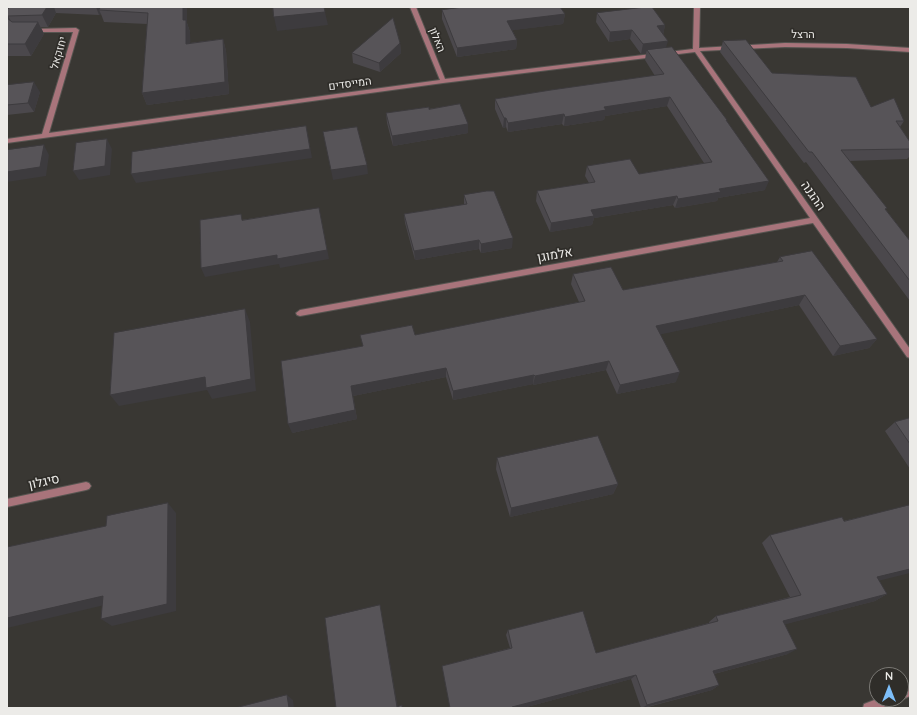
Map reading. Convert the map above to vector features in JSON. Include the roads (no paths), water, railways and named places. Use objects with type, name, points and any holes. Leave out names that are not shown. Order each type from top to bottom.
[{"type":"street","name":"האלון","points":[[414,7],[443,81]]},
{"type":"street","points":[[696,50],[697,7]]},
{"type":"street","name":"יחזקאל","points":[[25,30],[76,30],[44,136]]},
{"type":"street","name":"הרצל","points":[[696,50],[785,45],[847,46],[910,50]]},
{"type":"street","name":"המייסדים","points":[[7,141],[443,81],[696,50]]},
{"type":"street","name":"ההגנה","points":[[696,50],[910,355]]},
{"type":"street","name":"אלמוגן","points":[[300,313],[815,220]]},
{"type":"street","name":"סיגלון","points":[[7,503],[86,486]]}]
